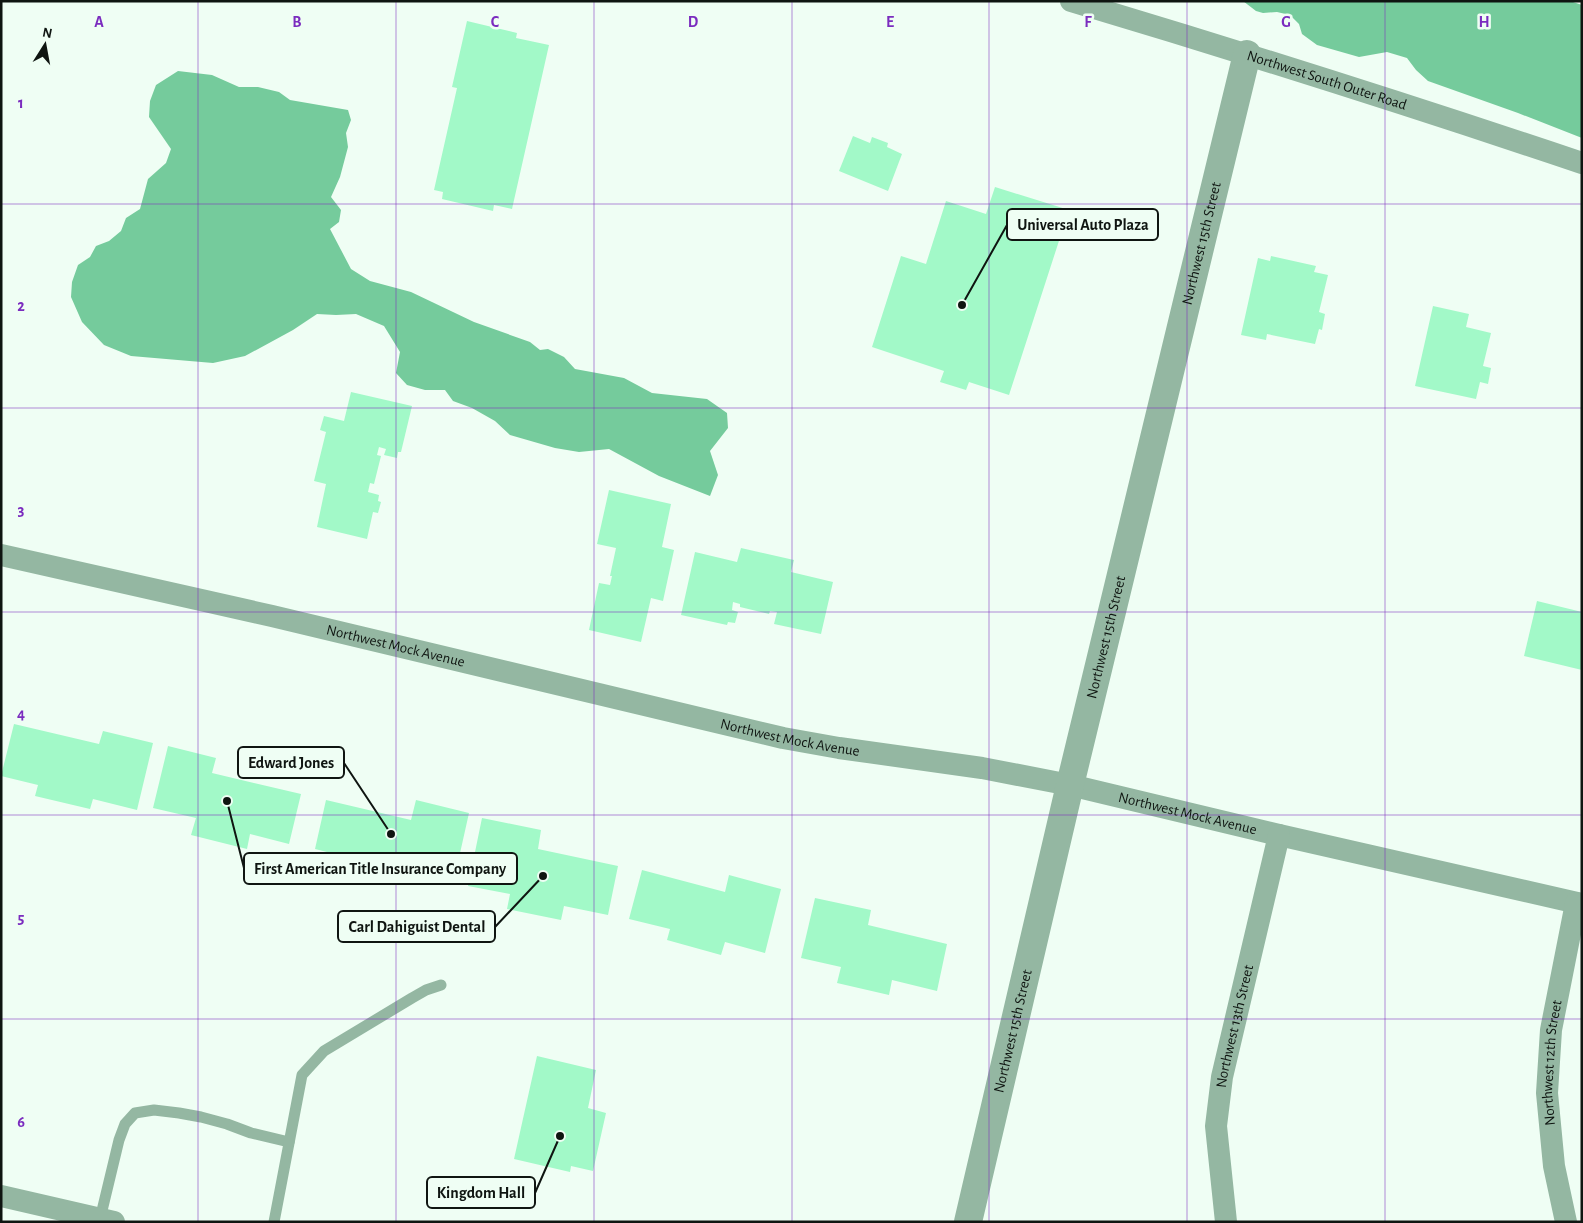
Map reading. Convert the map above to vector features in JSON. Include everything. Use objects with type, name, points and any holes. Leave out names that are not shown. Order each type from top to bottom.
[{"type":"street","name":"Northwest South Outer Road","points":[[1071,1],[1450,118],[1582,163]]},
{"type":"street","name":"Northwest 15th Street","points":[[968,1222],[1070,785],[1247,54]]},
{"type":"street","name":"Northwest Mock Avenue","points":[[1,555],[262,614],[784,738],[839,748],[982,768],[1070,785],[1279,835],[1579,903]]},
{"type":"street","name":"Northwest 13th Street","points":[[1226,1222],[1216,1126],[1221,1087],[1279,835]]},
{"type":"street","name":"Northwest 12th Street","points":[[1566,1222],[1554,1166],[1547,1092],[1551,1030],[1579,903]]},
{"type":"street","points":[[1,1196],[108,1220]]},
{"type":"lane","points":[[274,1222],[298,1087],[302,1075],[324,1051],[426,990],[441,985]]},
{"type":"lane","points":[[108,1220],[119,1140],[125,1124],[135,1113],[154,1110],[201,1117],[251,1133],[289,1142]]},
{"type":"green space","points":[[1243,1],[1570,1],[1582,5],[1582,138],[1428,81],[1407,58],[1387,52],[1359,57],[1317,45],[1302,34],[1299,24],[1290,15],[1256,11]]},
{"type":"green space","points":[[178,71],[212,75],[239,87],[258,87],[279,92],[290,100],[348,110],[351,120],[346,133],[348,147],[340,177],[331,197],[341,210],[339,222],[330,229],[351,269],[370,281],[411,292],[474,322],[530,342],[540,350],[548,349],[564,357],[575,369],[624,378],[652,393],[707,399],[727,413],[728,428],[710,451],[718,475],[710,496],[659,476],[609,449],[579,452],[555,448],[510,435],[495,421],[472,408],[453,401],[445,390],[425,390],[407,385],[396,373],[400,352],[384,326],[356,314],[317,314],[293,330],[245,356],[213,363],[131,356],[104,345],[82,322],[71,297],[72,282],[78,265],[90,257],[96,246],[109,241],[121,231],[126,218],[140,209],[148,179],[166,163],[171,149],[149,117],[150,101],[156,85]]},
{"type":"building","points":[[467,21],[517,33],[516,38],[549,45],[512,209],[494,205],[493,211],[442,199],[443,192],[434,190],[457,88],[452,87]]},
{"type":"building","points":[[853,136],[870,143],[872,137],[888,143],[887,147],[902,154],[888,191],[839,171]]},
{"type":"building","points":[[995,187],[1069,210],[1009,395],[969,382],[966,390],[940,382],[944,371],[872,347],[901,256],[926,264],[946,201],[986,214]]},
{"type":"building","points":[[1271,256],[1316,266],[1314,272],[1328,275],[1319,312],[1325,314],[1322,330],[1319,329],[1315,344],[1267,334],[1266,340],[1241,335],[1258,258],[1270,261]]},
{"type":"building","points":[[1433,306],[1469,314],[1466,327],[1491,333],[1483,366],[1491,368],[1488,384],[1480,382],[1476,399],[1415,386]]},
{"type":"building","points":[[351,392],[412,406],[401,452],[398,452],[397,458],[384,455],[386,449],[379,447],[377,455],[381,456],[374,484],[370,483],[368,492],[379,495],[378,501],[381,502],[378,513],[373,512],[367,539],[317,527],[326,484],[314,481],[326,432],[320,430],[324,416],[344,421]]},
{"type":"building","points":[[609,490],[671,504],[662,547],[674,550],[663,601],[651,598],[641,642],[589,630],[599,583],[610,585],[616,548],[597,544]]},
{"type":"building","points":[[741,548],[794,560],[791,572],[833,582],[821,634],[774,624],[777,612],[770,611],[769,614],[740,607],[740,604],[733,602],[732,610],[738,612],[735,623],[728,622],[727,625],[681,615],[695,552],[737,562]]},
{"type":"building","points":[[1537,601],[1582,612],[1582,670],[1524,656]]},
{"type":"building","points":[[14,724],[99,744],[103,731],[153,743],[137,810],[93,799],[90,809],[35,796],[38,785],[1,776]]},
{"type":"building","points":[[168,746],[216,758],[212,773],[301,794],[289,844],[250,834],[247,849],[191,835],[196,818],[153,808]]},
{"type":"building","points":[[326,800],[411,820],[416,800],[469,813],[454,880],[409,870],[406,884],[352,871],[355,859],[315,849]]},
{"type":"building","points":[[482,818],[541,830],[538,849],[618,866],[608,915],[564,906],[561,920],[507,909],[510,894],[468,886]]},
{"type":"building","points":[[642,870],[725,892],[729,875],[781,889],[765,953],[725,942],[721,955],[667,940],[670,929],[629,919]]},
{"type":"building","points":[[815,898],[871,910],[868,925],[947,944],[937,991],[892,980],[889,995],[837,983],[841,967],[801,958]]},
{"type":"building","points":[[537,1056],[596,1070],[588,1108],[606,1113],[593,1171],[571,1166],[570,1172],[514,1159]]},
{"type":"place","name":"Universal Auto Plaza","points":[[962,305]]},
{"type":"place","name":"First American Title Insurance Company","points":[[227,801]]},
{"type":"place","name":"Edward Jones","points":[[391,834]]},
{"type":"place","name":"Carl Dahiguist Dental","points":[[543,876]]},
{"type":"place","name":"Kingdom Hall","points":[[560,1136]]}]
